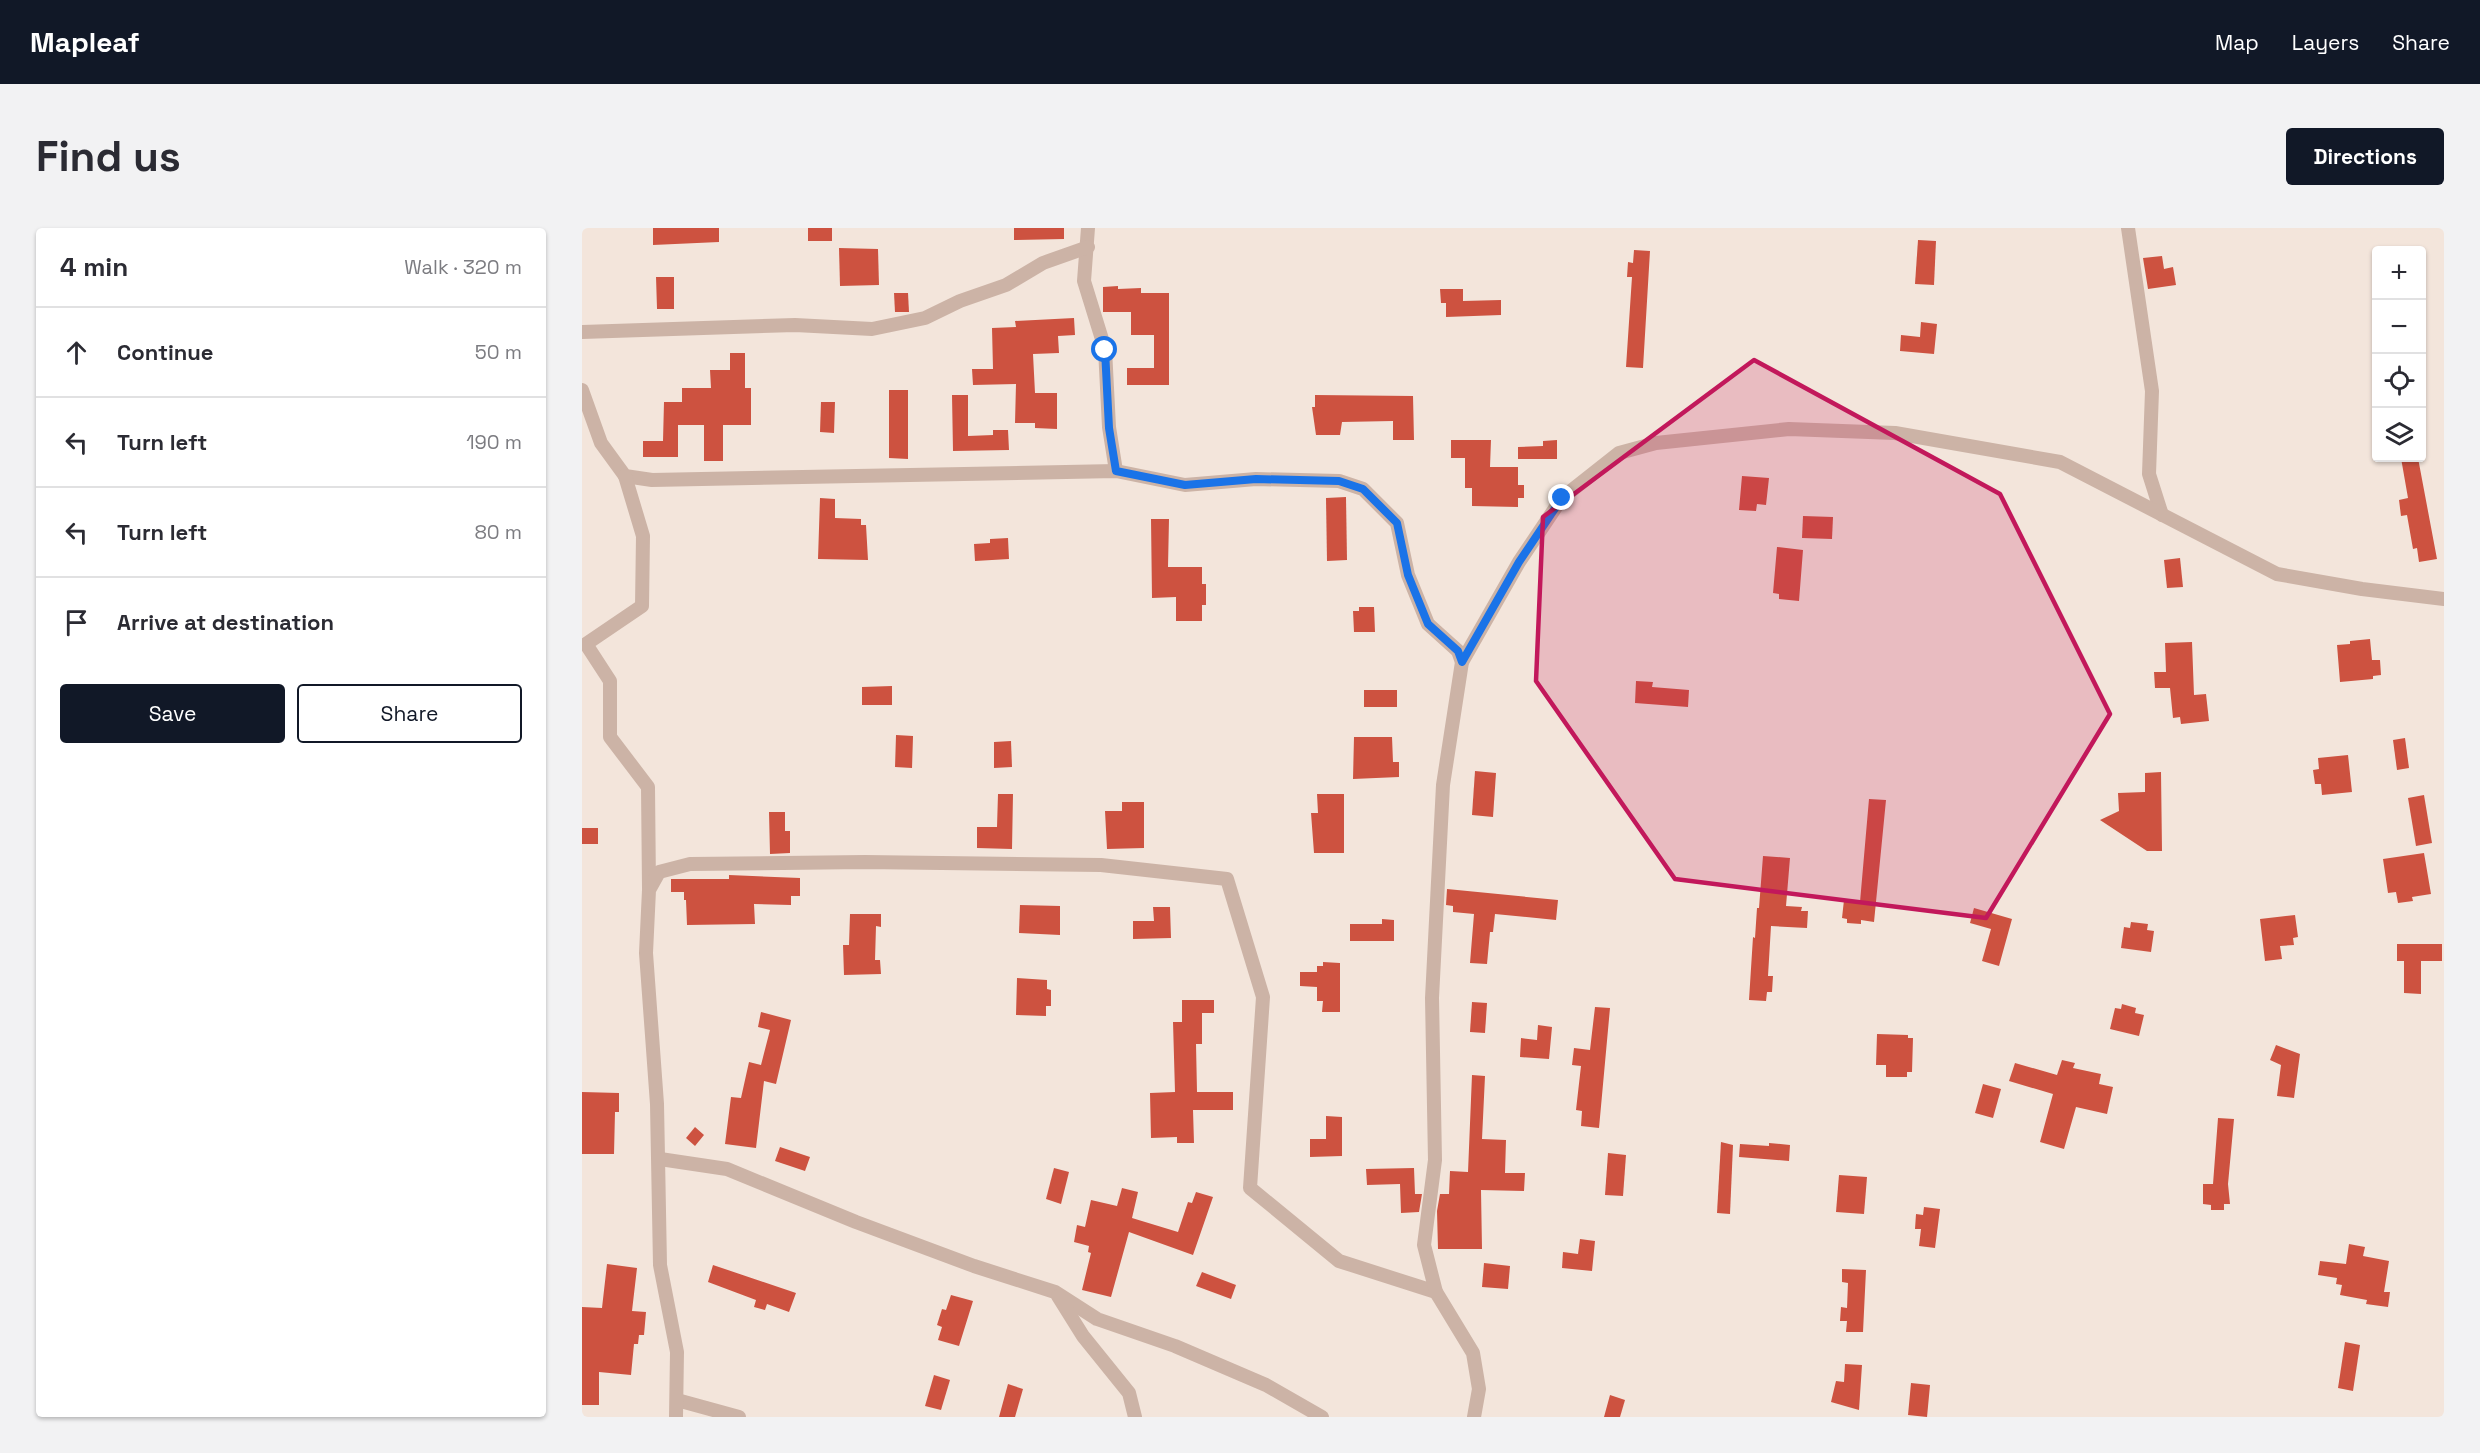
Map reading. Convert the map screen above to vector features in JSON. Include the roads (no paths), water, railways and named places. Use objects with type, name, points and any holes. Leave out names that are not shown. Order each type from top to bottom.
[{"type":"street","points":[[1088,228],[1084,280],[1105,350],[1109,428],[1116,471]]},
{"type":"street","points":[[2125,229],[2152,391],[2149,474],[2162,515]]},
{"type":"street","points":[[582,332],[795,325],[872,329],[925,318],[960,301],[1006,285],[1043,263],[1088,247]]},
{"type":"street","points":[[582,390],[601,443],[625,476],[643,536],[642,606],[586,644],[610,681],[610,737],[648,787],[649,890],[646,953],[660,1159],[660,1265],[677,1352],[676,1417]]},
{"type":"street","points":[[1474,1417],[1479,1389],[1473,1353],[1436,1292],[1424,1245],[1435,1160],[1432,998],[1443,785],[1462,662],[1519,562],[1562,498],[1619,453],[1656,443],[1789,429],[1896,433],[2060,462],[2277,574],[2362,589],[2444,599]]},
{"type":"street","points":[[625,476],[652,480],[1116,471],[1185,485],[1256,479],[1339,481],[1363,489],[1397,523],[1408,575],[1428,624],[1458,651],[1462,662]]},
{"type":"street","points":[[649,890],[659,872],[690,864],[865,862],[1101,865],[1227,879],[1263,997],[1250,1188],[1339,1261],[1436,1292]]},
{"type":"street","points":[[660,1159],[727,1169],[856,1222],[963,1262],[1055,1292],[1097,1319],[1175,1346],[1266,1385],[1322,1417]]},
{"type":"street","points":[[1055,1292],[1083,1336],[1129,1393],[1135,1417]]},
{"type":"street","points":[[677,1400],[739,1417]]}]
